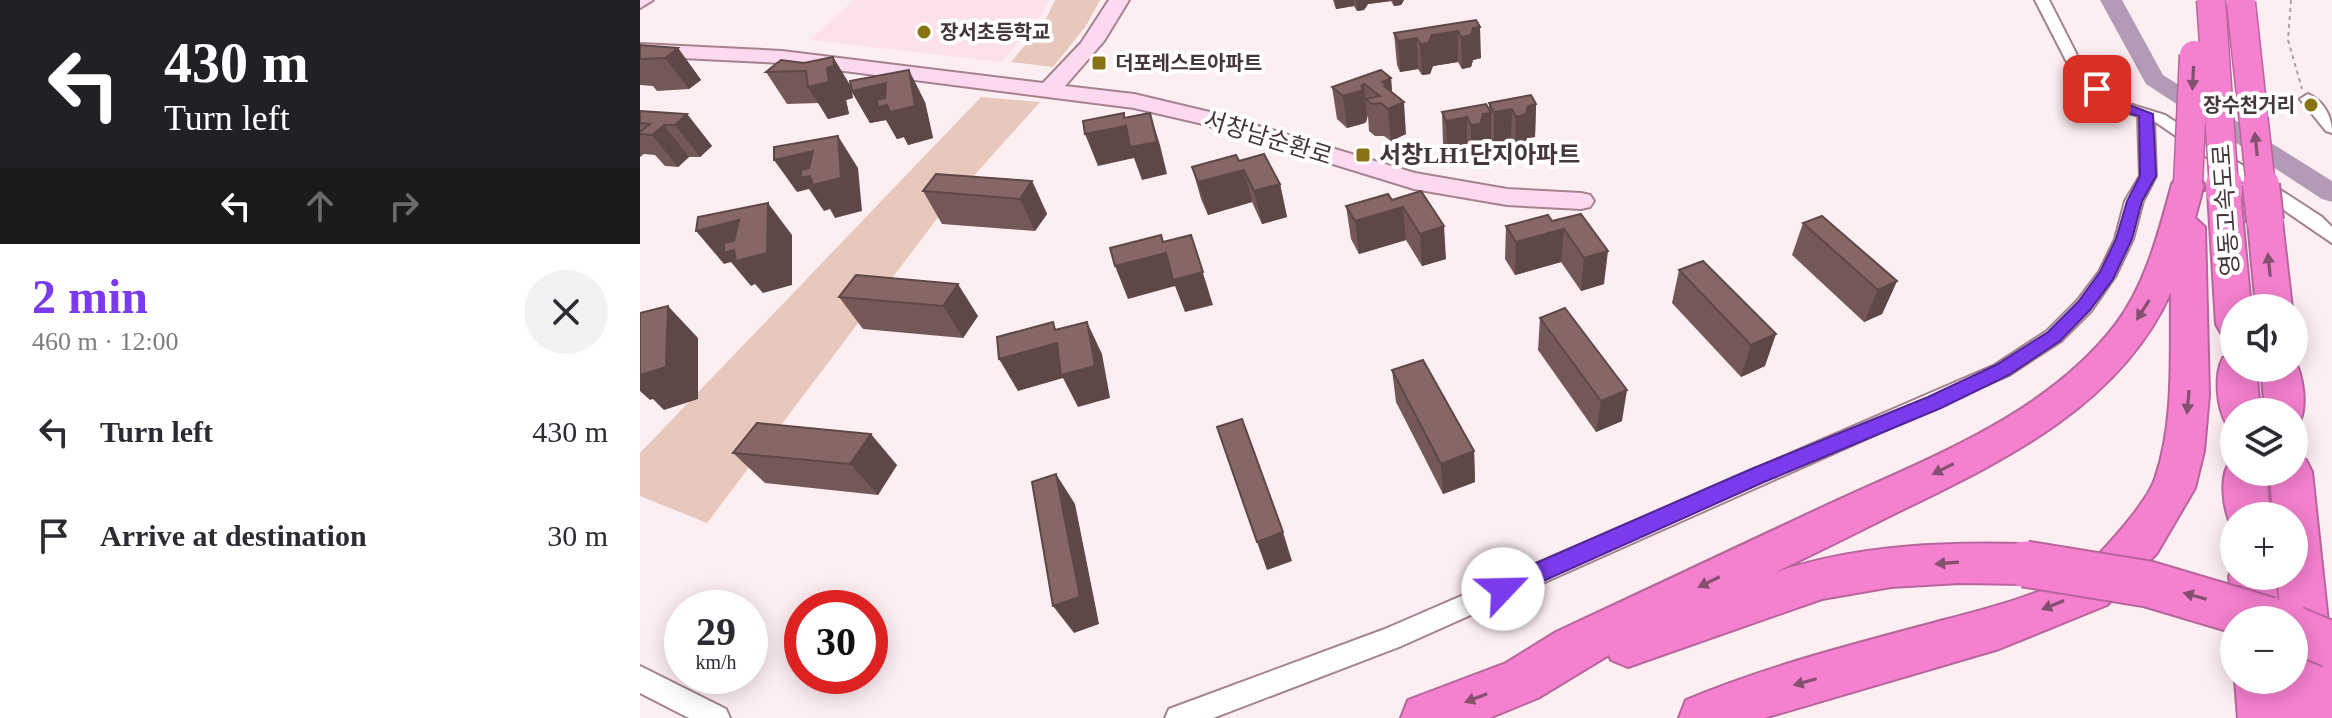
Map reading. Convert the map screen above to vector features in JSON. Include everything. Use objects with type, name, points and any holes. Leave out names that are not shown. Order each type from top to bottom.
[{"type":"highway","points":[[1704,718],[1762,694],[1999,627],[2091,590],[2141,539],[2174,488],[2183,451],[2189,395],[2206,188],[2195,0]]},
{"type":"highway","name":"영동고속도로","points":[[2211,0],[2206,188],[2228,294]]},
{"type":"highway","name":"영동고속도로","points":[[2241,2],[2273,294]]},
{"type":"highway","points":[[1521,681],[1573,648],[1942,470],[2026,425],[2083,382],[2126,336],[2151,298],[2171,250],[2206,188]]},
{"type":"highway","points":[[1426,718],[1521,681],[1822,578],[1946,563],[2025,564],[2085,570],[2152,583],[2225,606]]},
{"type":"highway","points":[[2308,571],[2332,665]]},
{"type":"highway","points":[[2302,590],[2313,718]]},
{"type":"highway","points":[[2308,635],[2332,645]]},
{"type":"highway","points":[[2261,694],[2263,718]]},
{"type":"street","points":[[1049,89],[1083,56],[1106,26],[1119,0]]},
{"type":"street","points":[[2042,0],[2079,73],[2114,104],[2160,118],[2316,221],[2332,237]]},
{"type":"street","name":"서창남순환로","points":[[643,49],[782,57],[1134,101],[1210,119],[1315,153],[1466,192],[1581,201]]},
{"type":"street","points":[[2308,99],[2332,128]]},
{"type":"street","points":[[1178,718],[1390,639],[2002,370],[2054,336],[2084,306],[2107,275],[2124,239],[2134,201],[2148,176],[2146,114]]},
{"type":"street","points":[[640,679],[717,718]]},
{"type":"path","points":[[2291,0],[2288,40],[2299,84],[2308,99]]},
{"type":"shaded area","name":"장서초등학교","points":[[854,0],[1049,0],[1036,24],[1001,62],[810,40]]},
{"type":"shaded area","points":[[1055,0],[1100,0],[1086,26],[1053,67],[1011,62],[1044,23]]},
{"type":"shaded area","points":[[981,97],[1040,102],[945,208],[707,523],[640,496],[640,453]]},
{"type":"building","points":[[1476,20],[1480,27],[1473,28],[1471,35],[1461,37],[1458,31],[1432,35],[1428,43],[1420,44],[1417,38],[1398,41],[1394,33]]},
{"type":"building","points":[[640,45],[678,48],[665,58],[640,59]]},
{"type":"building","points":[[833,57],[834,66],[827,68],[829,82],[808,87],[806,71],[766,72],[781,60],[804,63]]},
{"type":"building","points":[[909,70],[915,106],[890,112],[887,105],[878,107],[877,100],[885,98],[886,83],[852,91],[850,81]]},
{"type":"building","points":[[1381,70],[1391,78],[1382,82],[1384,86],[1404,102],[1388,109],[1381,103],[1372,104],[1366,99],[1380,96],[1364,84],[1361,91],[1343,96],[1332,87]]},
{"type":"building","points":[[1531,95],[1536,104],[1528,106],[1526,114],[1516,117],[1512,109],[1494,112],[1489,103]]},
{"type":"building","points":[[1486,104],[1491,113],[1483,114],[1480,124],[1471,125],[1467,117],[1446,121],[1442,112]]},
{"type":"building","points":[[640,111],[687,114],[675,125],[664,125],[652,135],[640,134],[650,124],[640,123]]},
{"type":"building","points":[[1124,113],[1124,118],[1150,113],[1157,142],[1130,147],[1126,126],[1085,134],[1083,121]]},
{"type":"building","points":[[838,136],[841,178],[813,185],[810,176],[801,178],[801,170],[809,168],[813,151],[774,160],[774,147]]},
{"type":"building","points":[[1264,154],[1280,184],[1254,191],[1244,170],[1198,182],[1192,167],[1236,155],[1239,161]]},
{"type":"building","points":[[936,174],[1032,181],[1020,199],[923,191]]},
{"type":"building","points":[[1421,191],[1444,226],[1420,234],[1403,207],[1355,221],[1346,206],[1388,194],[1392,200]]},
{"type":"building","points":[[768,203],[767,253],[736,261],[734,250],[724,253],[724,243],[734,241],[739,220],[696,231],[698,217]]},
{"type":"building","points":[[1581,214],[1608,251],[1584,258],[1564,229],[1516,242],[1506,226],[1548,215],[1552,221]]},
{"type":"building","points":[[1822,216],[1897,281],[1878,290],[1803,223]]},
{"type":"building","points":[[1161,235],[1163,242],[1191,235],[1203,272],[1173,280],[1166,253],[1115,266],[1110,248]]},
{"type":"building","points":[[1703,261],[1776,334],[1751,345],[1679,270]]},
{"type":"building","points":[[856,275],[958,284],[943,306],[839,297]]},
{"type":"building","points":[[668,306],[666,367],[640,375],[640,313]]},
{"type":"building","points":[[1565,308],[1627,390],[1601,401],[1540,318]]},
{"type":"building","points":[[1053,322],[1055,330],[1087,322],[1095,366],[1061,375],[1057,343],[999,359],[997,337]]},
{"type":"building","points":[[1423,360],[1474,451],[1441,464],[1392,370]]},
{"type":"building","points":[[1242,419],[1283,532],[1257,542],[1217,427]]},
{"type":"building","points":[[757,423],[871,434],[850,464],[733,453]]},
{"type":"building","points":[[1056,474],[1080,597],[1053,606],[1032,482]]},
{"type":"waterway","points":[[2111,0],[2154,79],[2332,193]]},
{"type":"place","name":"장서초등학교","points":[[924,32]]},
{"type":"place","name":"더포레스트아파트","points":[[1099,63]]},
{"type":"place","name":"장수천거리","points":[[2311,105]]},
{"type":"place","name":"서창LH1단지아파트","points":[[1363,155]]},
{"type":"route","points":[[1503,589],[1756,476],[1935,402],[2002,370],[2054,336],[2084,306],[2107,275],[2124,239],[2134,201],[2148,176],[2146,114],[2114,104],[2097,89]]}]
